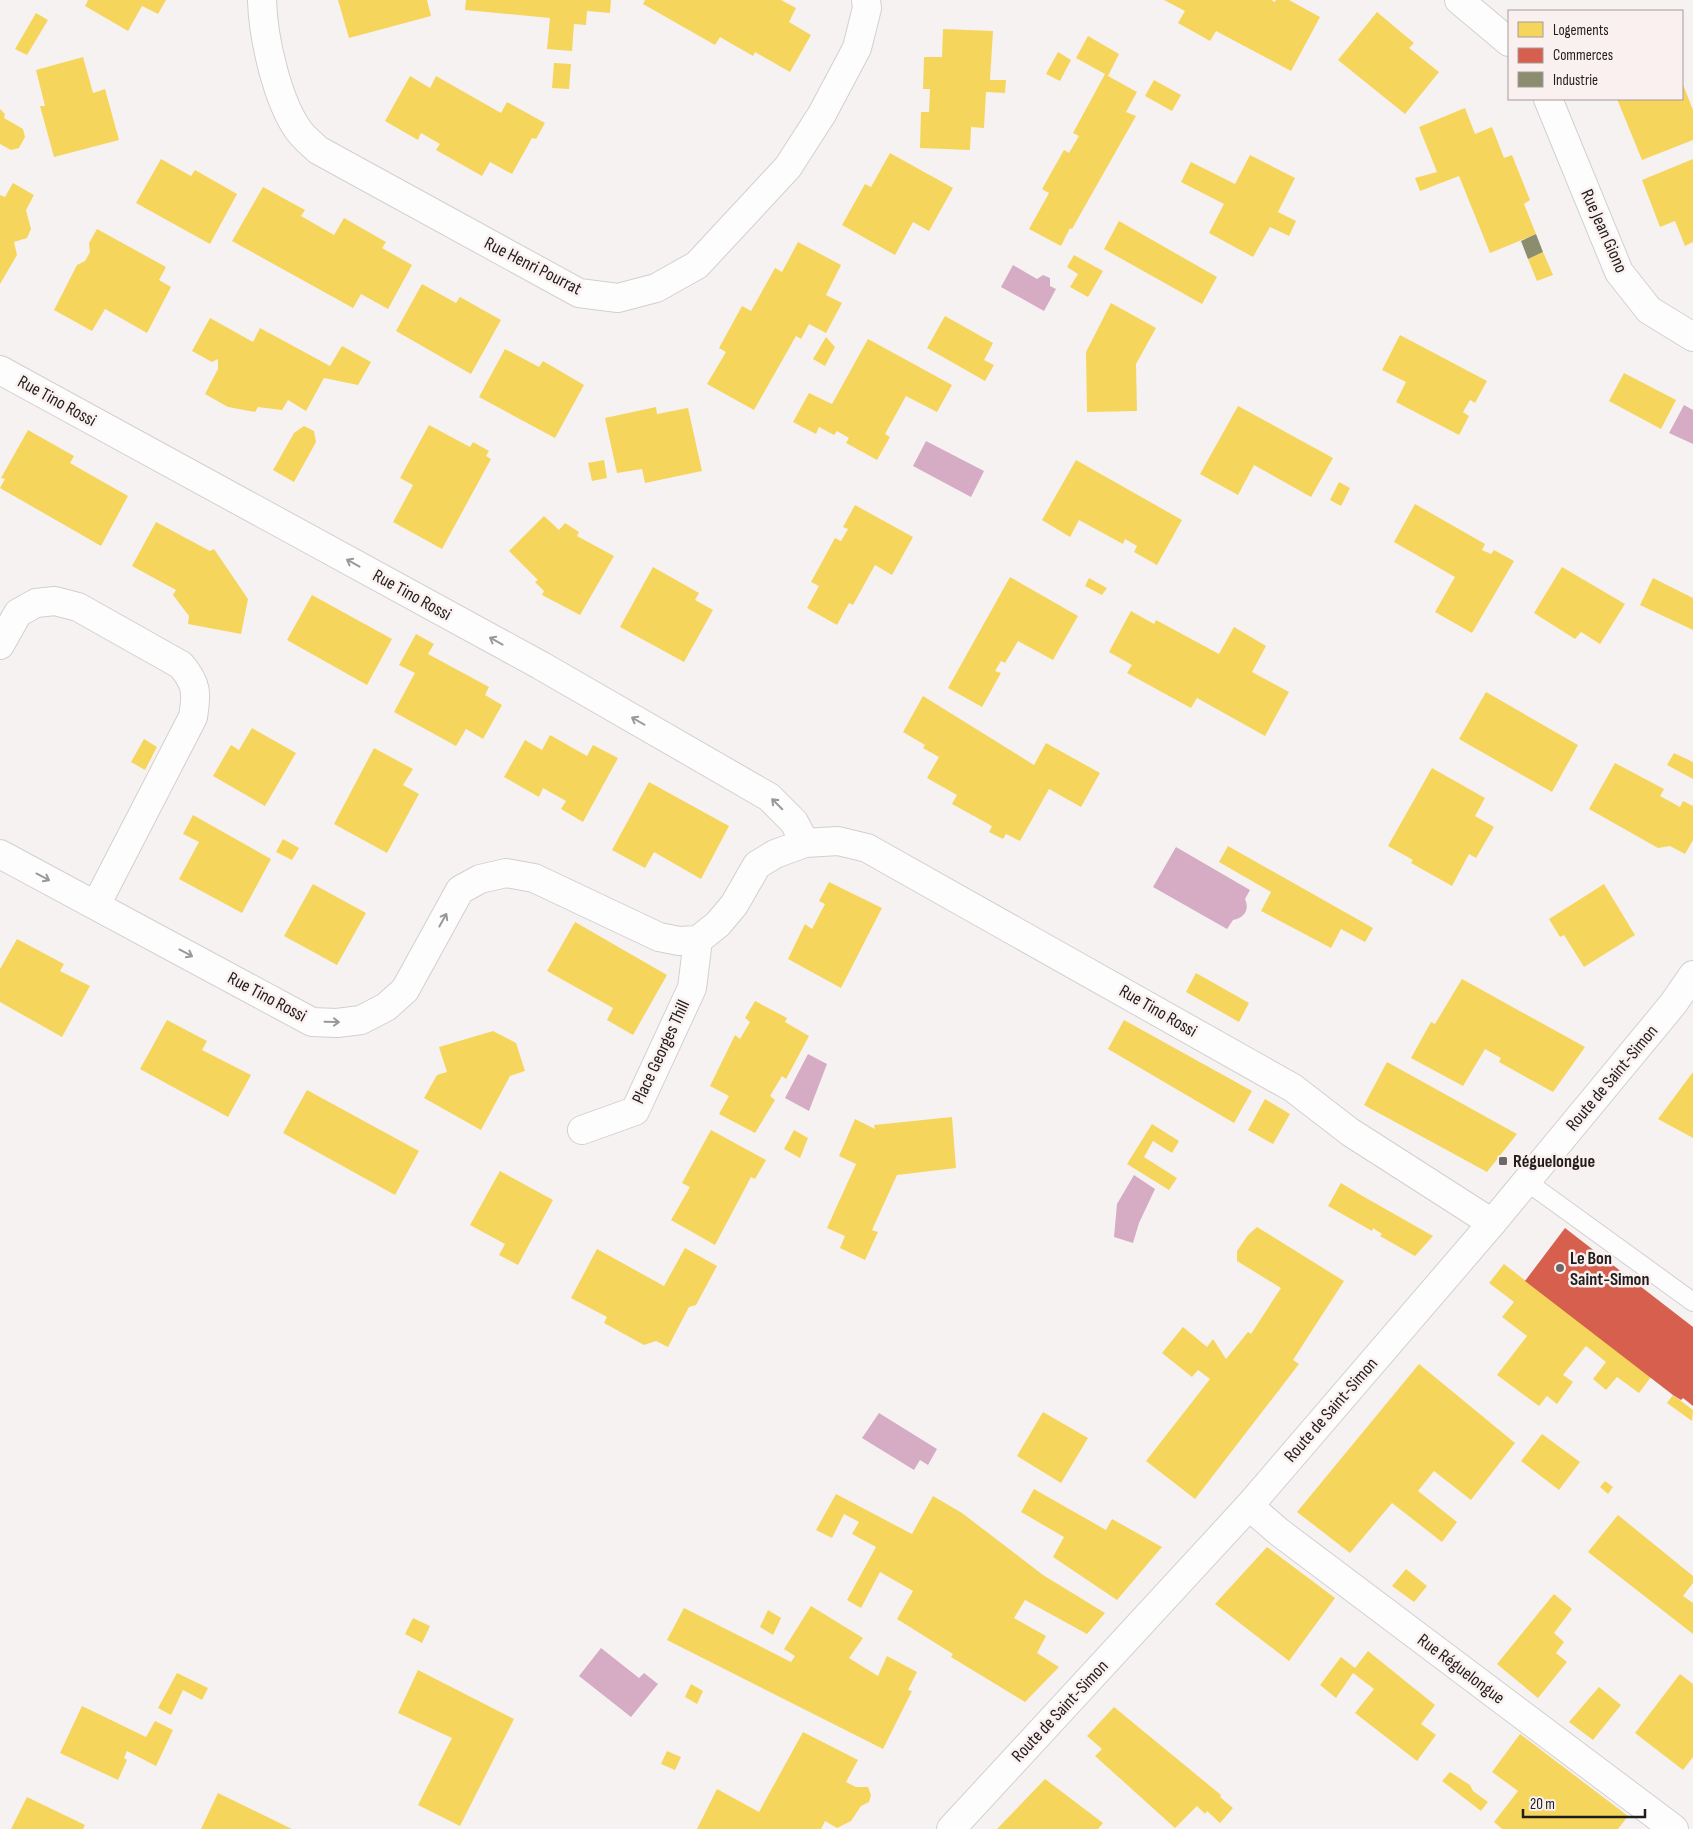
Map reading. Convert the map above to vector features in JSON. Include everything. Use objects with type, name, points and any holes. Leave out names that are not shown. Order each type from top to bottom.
[{"type":"street","name":"Rue Henri Pourrat","points":[[262,0],[263,25],[285,108],[300,132],[318,150],[579,293],[618,298],[656,288],[697,265],[788,168],[822,114],[857,48],[867,8],[866,0]]},
{"type":"street","points":[[1459,0],[1508,41]]},
{"type":"street","name":"Rue Jean Giono","points":[[1548,100],[1619,272],[1650,310],[1693,337]]},
{"type":"street","name":"Rue Tino Rossi","points":[[0,370],[540,665],[769,796],[794,822],[805,843]]},
{"type":"street","points":[[0,645],[18,613],[36,603],[55,601],[78,607],[181,665],[193,679],[196,697],[193,717],[96,905]]},
{"type":"street","name":"Rue Tino Rossi","points":[[0,854],[312,1022],[337,1023],[361,1020],[386,1007],[405,990],[460,890],[480,879],[506,873],[534,878],[659,937],[679,941],[698,940],[718,924],[734,905],[757,864],[775,854],[805,843],[838,841],[867,848],[938,886],[1293,1088],[1350,1132],[1492,1223]]},
{"type":"street","name":"Place Georges Thill","points":[[582,1130],[635,1111],[692,988],[698,940]]},
{"type":"street","name":"Route de Saint-Simon","points":[[951,1829],[1249,1506],[1492,1223],[1673,1004],[1693,975]]},
{"type":"street","name":"Rue Réguelongue","points":[[1249,1506],[1287,1538],[1674,1829]]},
{"type":"lane","points":[[1526,1181],[1693,1302]]},
{"type":"shaded area","points":[[1013,265],[1037,279],[1043,275],[1050,278],[1050,286],[1056,289],[1044,311],[1001,287]]},
{"type":"shaded area","points":[[1684,405],[1693,410],[1693,444],[1669,433]]},
{"type":"shaded area","points":[[926,441],[984,471],[971,497],[913,466]]},
{"type":"shaded area","points":[[1176,847],[1250,890],[1245,899],[1247,907],[1245,913],[1233,920],[1227,929],[1153,887]]},
{"type":"shaded area","points":[[808,1054],[827,1064],[809,1111],[785,1098]]},
{"type":"shaded area","points":[[1134,1175],[1155,1189],[1139,1223],[1133,1243],[1114,1237],[1117,1204]]},
{"type":"shaded area","points":[[879,1413],[937,1449],[928,1465],[920,1460],[914,1470],[862,1438]]},
{"type":"shaded area","points":[[601,1648],[639,1678],[644,1673],[658,1684],[631,1717],[579,1676]]},
{"type":"building: Logements","points":[[88,0],[166,0],[158,14],[142,6],[128,31],[85,6]]},
{"type":"building: Logements","points":[[338,0],[427,0],[431,16],[349,38]]},
{"type":"building: Logements","points":[[466,0],[611,0],[610,13],[587,11],[586,25],[574,24],[572,51],[547,49],[550,18],[465,10]]},
{"type":"building: Logements","points":[[645,0],[781,0],[796,8],[789,22],[811,35],[790,72],[755,52],[753,56],[720,37],[715,45],[643,4]]},
{"type":"building: Logements","points":[[1164,0],[1271,0],[1275,2],[1276,0],[1289,0],[1320,17],[1291,71],[1216,31],[1210,41],[1178,23],[1185,11]]},
{"type":"building: Logements","points":[[1377,12],[1414,43],[1409,48],[1439,72],[1405,114],[1338,60]]},
{"type":"building: Logements","points":[[36,13],[48,20],[27,55],[15,49]]},
{"type":"building: Logements","points":[[943,29],[993,31],[990,80],[1006,80],[1005,93],[986,92],[984,128],[971,127],[970,150],[920,148],[921,112],[929,112],[930,89],[923,89],[924,57],[942,57]]},
{"type":"building: Logements","points":[[1088,36],[1119,54],[1108,76],[1137,92],[1126,112],[1136,116],[1061,246],[1029,229],[1049,193],[1042,189],[1064,150],[1069,153],[1079,136],[1073,133],[1105,74],[1076,58]]},
{"type":"building: Logements","points":[[1058,52],[1071,60],[1060,81],[1046,74]]},
{"type":"building: Logements","points":[[83,57],[93,93],[105,89],[119,140],[54,157],[40,106],[45,106],[36,70]]},
{"type":"building: Logements","points":[[554,63],[571,64],[569,89],[552,88]]},
{"type":"building: Logements","points":[[410,76],[430,88],[436,76],[501,113],[507,102],[545,123],[536,139],[532,138],[512,174],[490,162],[482,176],[436,150],[440,144],[421,133],[418,140],[385,121]]},
{"type":"building: Logements","points":[[1154,80],[1181,95],[1172,111],[1145,96]]},
{"type":"building: Logements","points":[[1683,85],[1693,110],[1693,140],[1642,160],[1617,100],[1683,100]]},
{"type":"building: Logements","points":[[1465,108],[1475,134],[1492,127],[1504,158],[1512,155],[1530,200],[1524,204],[1536,234],[1490,253],[1459,176],[1420,191],[1415,178],[1437,172],[1419,127]]},
{"type":"building: Logements","points":[[0,109],[5,114],[4,118],[23,129],[25,137],[19,148],[11,150],[0,144]]},
{"type":"building: Logements","points":[[890,153],[953,188],[929,231],[913,222],[895,255],[842,225],[865,184],[871,187]]},
{"type":"building: Logements","points":[[1250,155],[1295,178],[1278,212],[1296,221],[1289,236],[1270,227],[1253,257],[1209,233],[1224,204],[1181,182],[1191,162],[1235,184]]},
{"type":"building: Logements","points":[[161,159],[191,176],[195,170],[237,194],[210,244],[136,203]]},
{"type":"building: Logements","points":[[1693,159],[1693,242],[1685,246],[1675,221],[1660,227],[1642,180]]},
{"type":"building: Logements","points":[[13,183],[34,195],[26,210],[31,229],[27,238],[14,242],[17,255],[0,284],[0,195],[5,197]]},
{"type":"building: Logements","points":[[263,187],[305,210],[301,216],[334,235],[344,218],[386,242],[382,248],[412,265],[388,309],[361,294],[353,308],[232,241]]},
{"type":"building: Logements","points":[[1119,221],[1217,277],[1202,304],[1104,249]]},
{"type":"building: Logements","points":[[97,229],[166,267],[159,280],[171,287],[147,333],[105,309],[92,331],[54,310],[77,265],[85,261],[90,252],[89,243]]},
{"type":"building: Logements","points":[[798,242],[841,265],[826,295],[842,303],[826,333],[809,324],[801,339],[796,336],[754,410],[707,384],[726,352],[719,348],[742,306],[751,311],[775,268],[782,272]]},
{"type":"building: Logements","points":[[1543,252],[1553,275],[1537,281],[1528,259]]},
{"type":"building: Logements","points":[[1074,255],[1103,271],[1088,297],[1070,287],[1078,274],[1067,267]]},
{"type":"building: Logements","points":[[422,284],[456,303],[460,297],[501,320],[471,374],[396,331]]},
{"type":"building: Logements","points":[[1111,303],[1156,328],[1136,364],[1137,411],[1087,412],[1086,352]]},
{"type":"building: Logements","points":[[945,316],[993,343],[984,360],[994,365],[985,381],[927,348]]},
{"type":"building: Logements","points":[[210,318],[253,342],[260,328],[330,366],[342,346],[371,362],[358,385],[324,378],[306,411],[288,400],[282,410],[258,407],[255,412],[228,407],[205,394],[218,369],[218,359],[212,362],[192,351]]},
{"type":"building: Logements","points":[[1400,335],[1487,381],[1475,403],[1470,400],[1463,412],[1469,416],[1459,435],[1396,402],[1406,382],[1382,370]]},
{"type":"building: Logements","points":[[826,337],[835,347],[825,366],[813,359]]},
{"type":"building: Logements","points":[[868,339],[952,385],[937,412],[906,396],[885,434],[890,437],[877,460],[846,443],[849,438],[837,431],[834,435],[819,427],[816,434],[793,422],[809,393],[832,404]]},
{"type":"building: Logements","points":[[505,349],[539,367],[543,361],[584,385],[555,438],[479,397]]},
{"type":"building: Logements","points":[[1624,373],[1676,400],[1661,429],[1609,401]]},
{"type":"building: Logements","points":[[1238,406],[1333,458],[1311,497],[1254,465],[1238,495],[1200,474]]},
{"type":"building: Logements","points":[[656,407],[657,414],[688,408],[702,471],[645,483],[642,469],[617,473],[605,418]]},
{"type":"building: Logements","points":[[429,425],[470,447],[473,442],[489,451],[486,456],[491,459],[442,549],[393,522],[413,485],[400,478]]},
{"type":"building: Logements","points":[[304,426],[314,431],[316,442],[294,482],[273,470],[294,433]]},
{"type":"building: Logements","points":[[28,430],[74,456],[70,463],[128,496],[101,546],[0,488],[5,479],[1,478]]},
{"type":"building: Logements","points":[[604,460],[607,478],[592,481],[588,463]]},
{"type":"building: Logements","points":[[1076,460],[1182,520],[1157,565],[1134,552],[1137,546],[1125,539],[1123,544],[1079,520],[1070,537],[1042,520]]},
{"type":"building: Logements","points":[[1339,482],[1350,488],[1341,506],[1330,500]]},
{"type":"building: Logements","points":[[1415,504],[1485,544],[1482,550],[1491,554],[1494,550],[1514,561],[1472,633],[1435,612],[1455,577],[1394,542]]},
{"type":"building: Logements","points":[[855,505],[913,537],[892,575],[875,565],[853,605],[849,603],[837,625],[807,608],[819,586],[811,582],[835,538],[841,541],[848,529],[843,527]]},
{"type":"building: Logements","points":[[544,516],[559,530],[565,523],[579,532],[577,536],[614,556],[580,615],[542,595],[544,591],[535,582],[538,580],[509,551]]},
{"type":"building: Logements","points":[[156,522],[210,551],[214,549],[248,599],[241,634],[188,624],[189,616],[173,595],[176,590],[132,566]]},
{"type":"building: Logements","points":[[653,567],[699,593],[695,600],[713,610],[684,662],[620,627]]},
{"type":"building: Logements","points":[[1562,567],[1625,604],[1600,644],[1581,632],[1575,639],[1534,613]]},
{"type":"building: Logements","points":[[1010,577],[1078,616],[1053,660],[1018,641],[1005,663],[1001,661],[995,671],[1001,673],[982,707],[948,688]]},
{"type":"building: Logements","points":[[1089,578],[1107,588],[1102,595],[1085,586]]},
{"type":"building: Logements","points":[[1653,578],[1693,598],[1693,630],[1640,605]]},
{"type":"building: Logements","points":[[312,595],[392,639],[367,685],[287,640]]},
{"type":"building: Logements","points":[[1131,611],[1154,624],[1156,620],[1219,654],[1234,627],[1266,646],[1252,672],[1289,692],[1265,736],[1197,698],[1191,708],[1127,673],[1132,665],[1109,652]]},
{"type":"building: Logements","points":[[416,634],[434,644],[428,654],[489,687],[485,695],[502,705],[483,739],[466,729],[456,746],[394,712],[415,673],[399,665]]},
{"type":"building: Logements","points":[[1486,692],[1578,745],[1552,792],[1459,739]]},
{"type":"building: Logements","points":[[923,696],[1034,765],[1046,743],[1100,773],[1081,807],[1049,789],[1020,841],[1006,834],[1003,839],[989,832],[992,826],[952,804],[957,795],[927,778],[939,757],[923,748],[925,745],[903,732]]},
{"type":"building: Logements","points":[[252,728],[296,753],[265,806],[213,776],[231,745],[239,750]]},
{"type":"building: Logements","points":[[550,735],[587,756],[593,745],[618,758],[583,822],[561,809],[566,801],[543,788],[539,797],[504,777],[525,740],[542,750]]},
{"type":"building: Logements","points":[[144,739],[157,747],[145,770],[131,762]]},
{"type":"building: Logements","points":[[374,748],[413,769],[403,785],[419,794],[387,853],[334,824]]},
{"type":"building: Logements","points":[[1674,753],[1693,762],[1693,779],[1667,765]]},
{"type":"building: Logements","points":[[1615,763],[1664,789],[1660,796],[1680,807],[1683,801],[1693,806],[1693,840],[1685,854],[1670,846],[1658,848],[1589,809]]},
{"type":"building: Logements","points":[[1432,768],[1485,798],[1475,816],[1494,827],[1476,858],[1469,854],[1452,886],[1411,863],[1413,860],[1388,846]]},
{"type":"building: Logements","points":[[649,782],[729,826],[701,879],[654,852],[645,868],[612,850]]},
{"type":"building: Logements","points":[[193,815],[271,859],[242,913],[179,879],[199,842],[183,834]]},
{"type":"building: Logements","points":[[283,839],[299,848],[292,860],[276,852]]},
{"type":"building: Logements","points":[[1228,846],[1373,928],[1365,942],[1341,929],[1331,948],[1261,911],[1271,892],[1219,862]]},
{"type":"building: Logements","points":[[829,882],[882,908],[841,988],[788,959],[805,924],[812,929],[825,904],[819,901]]},
{"type":"building: Logements","points":[[313,884],[366,913],[337,965],[284,936]]},
{"type":"building: Logements","points":[[1604,884],[1635,935],[1584,967],[1564,935],[1560,937],[1549,919]]},
{"type":"building: Logements","points":[[575,922],[667,975],[633,1035],[607,1020],[613,1008],[547,971]]},
{"type":"building: Logements","points":[[17,939],[64,964],[60,971],[90,986],[62,1037],[0,1002],[0,969]]},
{"type":"building: Logements","points":[[1196,973],[1249,1003],[1239,1022],[1186,992]]},
{"type":"building: Logements","points":[[1462,979],[1585,1047],[1553,1092],[1499,1062],[1501,1058],[1485,1049],[1463,1086],[1411,1058],[1431,1022],[1435,1024]]},
{"type":"building: Logements","points":[[755,1001],[787,1018],[785,1022],[809,1036],[786,1079],[782,1076],[770,1096],[775,1100],[755,1133],[719,1114],[729,1096],[710,1086],[735,1035],[740,1039],[750,1022],[745,1018]]},
{"type":"building: Logements","points":[[167,1020],[207,1041],[202,1050],[251,1075],[228,1117],[140,1069]]},
{"type":"building: Logements","points":[[1124,1020],[1252,1091],[1234,1123],[1108,1049]]},
{"type":"building: Logements","points":[[493,1031],[516,1043],[525,1071],[510,1076],[481,1130],[424,1098],[437,1075],[447,1072],[439,1047]]},
{"type":"building: Logements","points":[[1387,1062],[1517,1134],[1487,1172],[1364,1105]]},
{"type":"building: Logements","points":[[1693,1072],[1693,1138],[1658,1119]]},
{"type":"building: Logements","points":[[307,1090],[419,1151],[395,1195],[283,1133]]},
{"type":"building: Logements","points":[[1265,1099],[1290,1114],[1273,1144],[1248,1130]]},
{"type":"building: Logements","points":[[952,1117],[956,1168],[897,1175],[872,1230],[878,1232],[865,1260],[840,1248],[845,1236],[827,1228],[856,1164],[839,1156],[855,1119],[875,1129],[874,1125]]},
{"type":"building: Logements","points":[[1152,1124],[1179,1141],[1172,1153],[1153,1141],[1144,1157],[1177,1178],[1169,1190],[1127,1164]]},
{"type":"building: Logements","points":[[711,1130],[766,1160],[755,1179],[751,1177],[715,1245],[671,1220],[690,1187],[682,1183]]},
{"type":"building: Logements","points":[[794,1130],[808,1138],[800,1158],[784,1149]]},
{"type":"building: Logements","points":[[500,1171],[553,1200],[518,1265],[499,1255],[505,1244],[470,1225]]},
{"type":"building: Logements","points":[[1341,1183],[1433,1236],[1415,1256],[1380,1236],[1382,1234],[1373,1228],[1372,1231],[1328,1206]]},
{"type":"building: Logements","points":[[1257,1227],[1344,1281],[1293,1360],[1299,1364],[1195,1499],[1146,1461],[1210,1379],[1198,1370],[1192,1377],[1162,1353],[1183,1327],[1207,1347],[1213,1339],[1226,1359],[1248,1332],[1251,1334],[1281,1288],[1237,1261],[1237,1251],[1248,1235]]},
{"type":"building: Logements","points":[[685,1248],[717,1266],[696,1305],[689,1307],[668,1347],[656,1341],[644,1345],[604,1323],[607,1317],[571,1298],[597,1249],[664,1286]]},
{"type":"building: Logements","points":[[1504,1264],[1651,1377],[1639,1393],[1617,1377],[1606,1390],[1593,1379],[1606,1362],[1586,1346],[1563,1375],[1573,1382],[1557,1404],[1547,1396],[1539,1406],[1497,1375],[1527,1336],[1502,1317],[1514,1302],[1489,1283]]},
{"type":"building: Logements","points":[[1419,1364],[1515,1443],[1471,1500],[1434,1471],[1418,1491],[1457,1522],[1442,1542],[1392,1503],[1350,1553],[1297,1512]]},
{"type":"building: Logements","points":[[1673,1395],[1693,1410],[1692,1421],[1667,1403]]},
{"type":"building: Logements","points":[[1043,1412],[1088,1438],[1061,1483],[1017,1456]]},
{"type":"building: Logements","points":[[1542,1434],[1580,1462],[1559,1490],[1521,1461]]},
{"type":"building: Logements","points":[[1605,1481],[1613,1487],[1608,1494],[1600,1487]]},
{"type":"building: Logements","points":[[1034,1489],[1106,1530],[1112,1519],[1162,1547],[1117,1600],[1053,1557],[1064,1537],[1021,1512]]},
{"type":"building: Logements","points":[[836,1494],[912,1534],[933,1496],[962,1513],[1043,1575],[1105,1613],[1087,1634],[1025,1600],[1014,1618],[1046,1636],[1037,1653],[1059,1667],[1025,1702],[951,1657],[953,1654],[897,1619],[913,1591],[880,1572],[861,1608],[847,1600],[876,1547],[852,1534],[859,1522],[844,1514],[832,1538],[816,1530]]},
{"type":"building: Logements","points":[[1618,1515],[1693,1576],[1693,1583],[1683,1596],[1693,1603],[1693,1634],[1588,1552]]},
{"type":"building: Logements","points":[[1267,1547],[1335,1598],[1289,1661],[1215,1604]]},
{"type":"building: Logements","points":[[1406,1569],[1427,1586],[1414,1602],[1392,1586]]},
{"type":"building: Logements","points":[[1554,1594],[1572,1609],[1554,1633],[1564,1642],[1556,1653],[1567,1662],[1538,1698],[1497,1664]]},
{"type":"building: Logements","points":[[811,1606],[863,1638],[849,1658],[878,1676],[887,1656],[917,1672],[908,1690],[912,1691],[883,1749],[667,1640],[684,1608],[791,1662],[795,1656],[784,1649]]},
{"type":"building: Logements","points":[[768,1610],[781,1618],[773,1635],[760,1627]]},
{"type":"building: Logements","points":[[413,1618],[430,1626],[422,1643],[405,1634]]},
{"type":"building: Logements","points":[[1368,1651],[1435,1705],[1421,1724],[1436,1735],[1417,1761],[1355,1713],[1374,1689],[1353,1673],[1336,1698],[1320,1685],[1341,1657],[1355,1668]]},
{"type":"building: Logements","points":[[418,1670],[514,1719],[460,1826],[418,1805],[452,1738],[398,1713]]},
{"type":"building: Logements","points":[[177,1673],[208,1688],[202,1700],[183,1690],[171,1715],[158,1708]]},
{"type":"building: Logements","points":[[1680,1674],[1693,1684],[1693,1757],[1683,1770],[1635,1733]]},
{"type":"building: Logements","points":[[691,1684],[703,1691],[697,1704],[685,1697]]},
{"type":"building: Logements","points":[[1599,1687],[1621,1705],[1593,1740],[1569,1722]]},
{"type":"building: Logements","points":[[82,1706],[146,1737],[155,1721],[173,1730],[156,1766],[127,1751],[124,1758],[127,1760],[118,1780],[60,1753]]},
{"type":"building: Logements","points":[[1114,1707],[1221,1795],[1220,1797],[1233,1808],[1220,1823],[1207,1811],[1205,1814],[1197,1806],[1175,1828],[1095,1756],[1102,1749],[1087,1736]]},
{"type":"building: Logements","points":[[803,1732],[858,1760],[846,1782],[856,1787],[868,1787],[871,1795],[869,1802],[861,1806],[851,1821],[837,1828],[825,1821],[821,1829],[697,1829],[717,1789],[759,1812]]},
{"type":"building: Logements","points":[[1520,1734],[1628,1816],[1618,1829],[1502,1829],[1494,1822],[1518,1791],[1492,1772]]},
{"type":"building: Logements","points":[[667,1751],[681,1757],[675,1770],[661,1764]]},
{"type":"building: Logements","points":[[1450,1772],[1470,1785],[1473,1791],[1488,1802],[1481,1811],[1442,1781]]},
{"type":"building: Logements","points":[[1045,1779],[1103,1823],[1098,1829],[997,1829]]},
{"type":"building: Logements","points":[[218,1793],[292,1829],[201,1829]]},
{"type":"building: Logements","points":[[27,1797],[85,1825],[83,1829],[11,1829]]},
{"type":"building: Commerces","points":[[1565,1228],[1693,1327],[1693,1406],[1683,1398],[1681,1400],[1673,1395],[1525,1281]]},
{"type":"building: Industrie","points":[[1536,234],[1543,252],[1528,259],[1521,241]]},
{"type":"place","name":"Réguelongue","points":[[1503,1161]]},
{"type":"place","name":"Le Bon Saint-Simon","points":[[1560,1268]]}]
